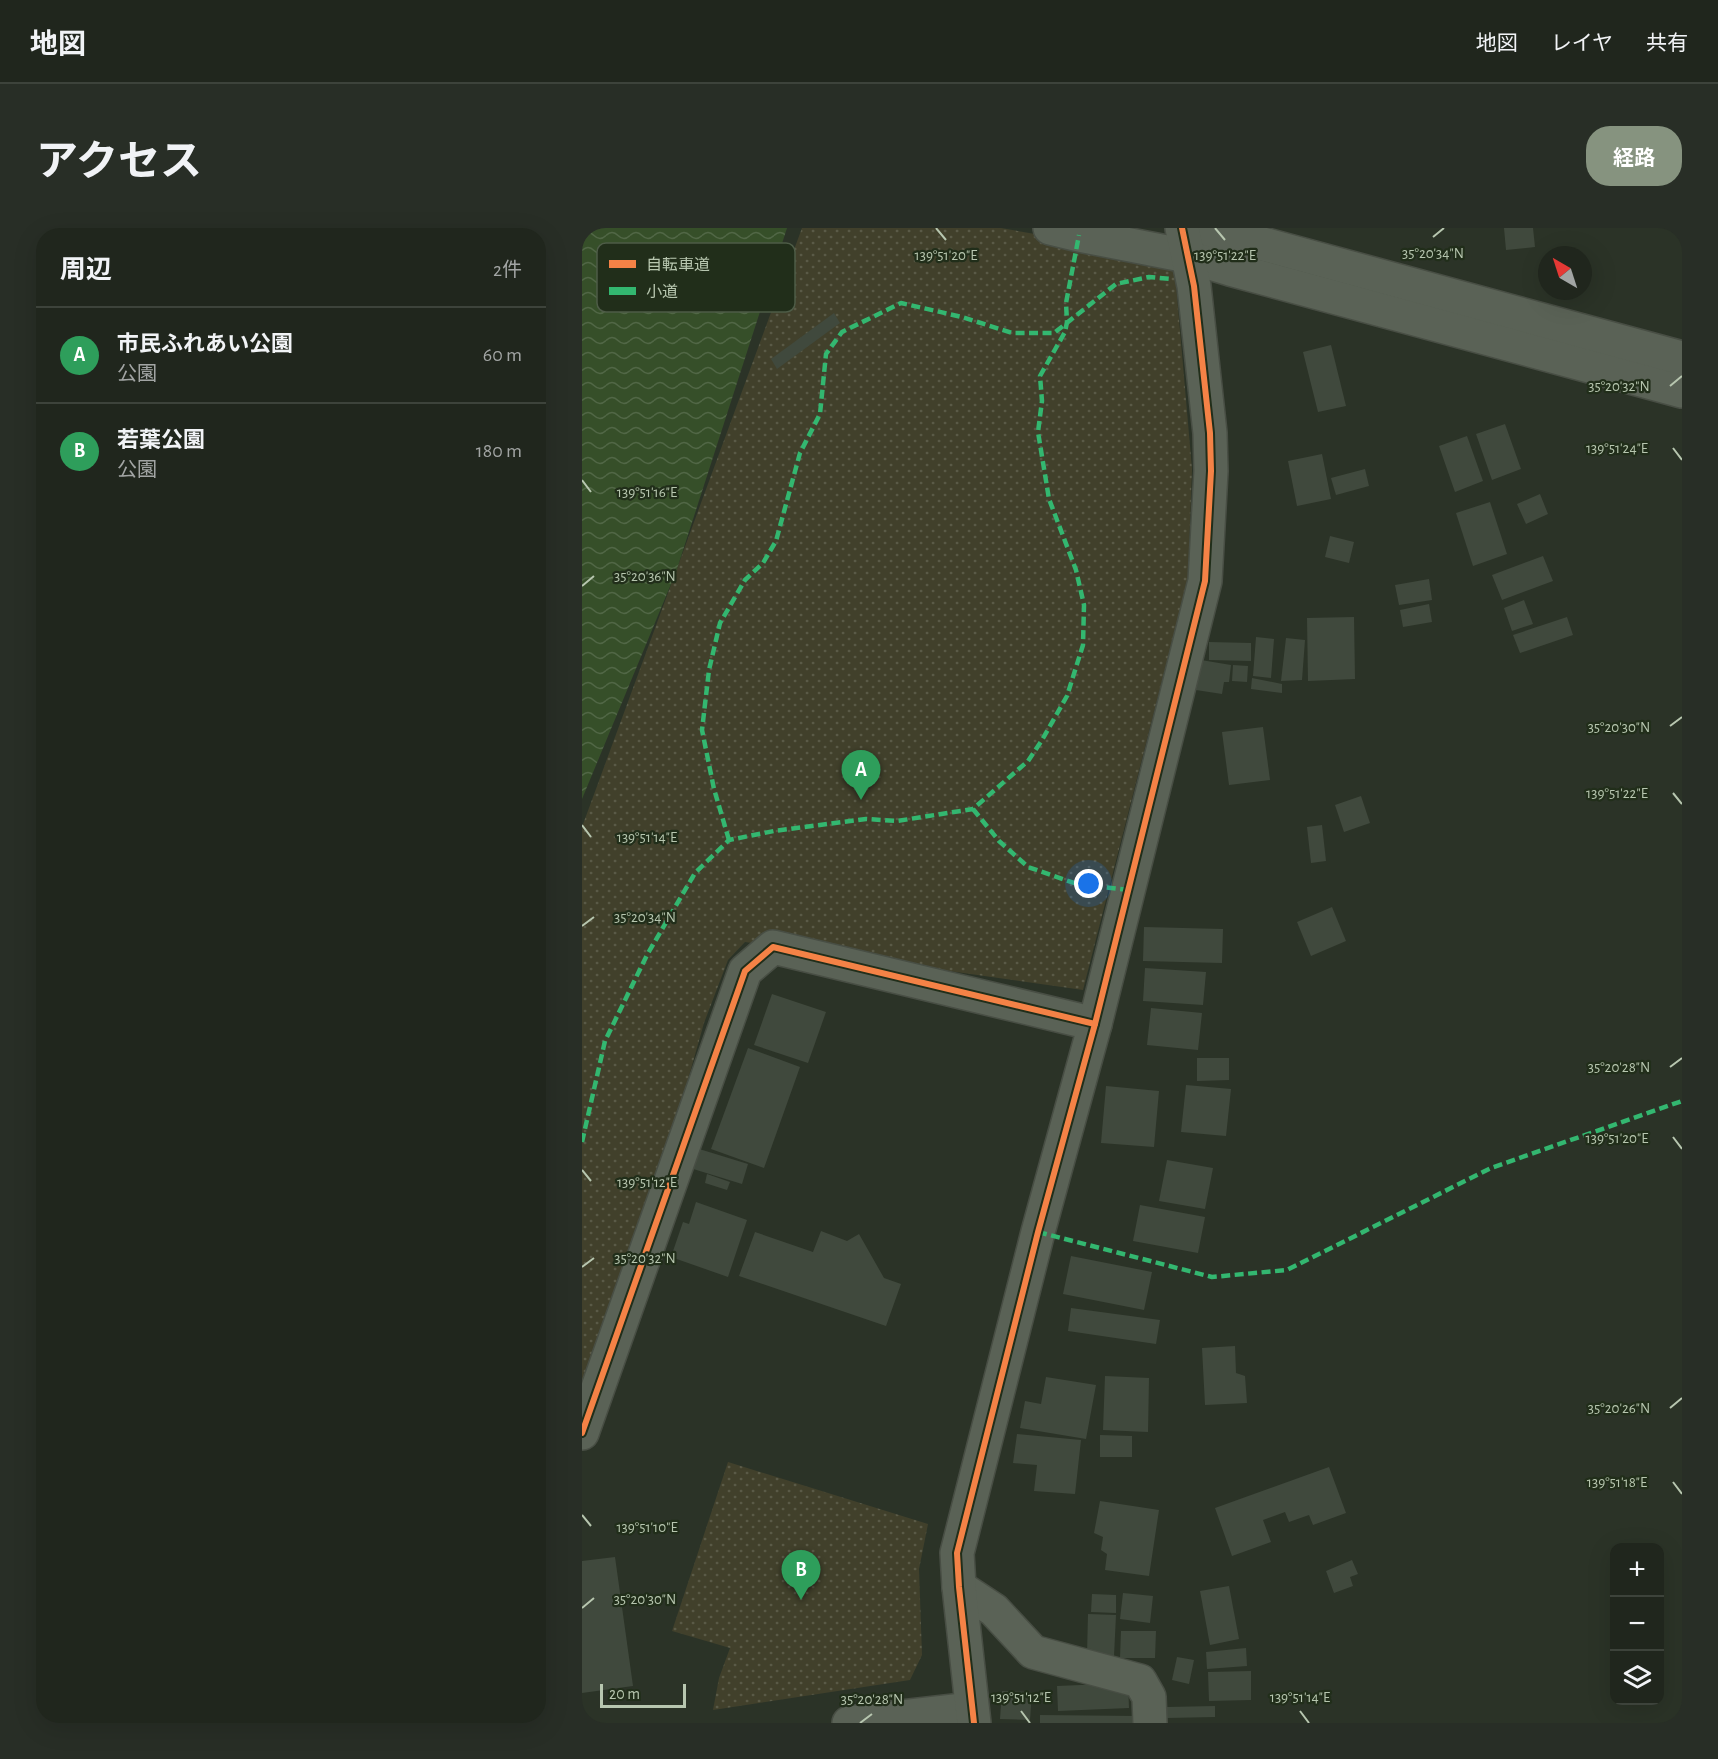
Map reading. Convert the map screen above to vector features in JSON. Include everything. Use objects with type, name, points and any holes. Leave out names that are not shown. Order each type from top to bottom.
[{"type":"street","points":[[1050,228],[1079,235],[1185,242],[1241,272],[1682,391]]},
{"type":"street","points":[[1204,228],[1682,357]]},
{"type":"street","points":[[849,1723],[973,1716],[957,1553],[1038,1232],[1095,1024],[1205,581],[1212,471],[1210,433],[1194,286],[1185,242]]},
{"type":"street","points":[[582,1433],[745,971],[773,946],[1095,1024]]},
{"type":"street","points":[[959,1587],[994,1610],[1033,1652],[1140,1681],[1149,1697],[1150,1723]]},
{"type":"shaded area","points":[[802,228],[1001,228],[1081,242],[1166,266],[1175,273],[1192,469],[1188,579],[1083,990],[745,942],[728,960],[704,1023],[674,1129],[582,1393],[582,827],[771,312],[795,312],[795,247]]},
{"type":"shaded area","points":[[728,1462],[928,1524],[919,1569],[922,1655],[910,1680],[713,1710],[719,1678],[730,1648],[672,1631]]},
{"type":"water","points":[[582,228],[787,228],[782,243],[597,243],[597,312],[760,312],[676,572],[582,799]]},
{"type":"building","points":[[1504,228],[1533,228],[1535,247],[1506,250]]},
{"type":"building","points":[[834,313],[840,323],[777,369],[771,359]]},
{"type":"building","points":[[1331,345],[1346,406],[1318,412],[1303,352]]},
{"type":"building","points":[[1505,424],[1521,469],[1492,480],[1476,434]]},
{"type":"building","points":[[1467,436],[1483,481],[1455,492],[1439,446]]},
{"type":"building","points":[[1322,454],[1331,499],[1297,506],[1288,461]]},
{"type":"building","points":[[1365,469],[1369,486],[1336,495],[1331,478]]},
{"type":"building","points":[[1540,494],[1548,514],[1526,524],[1517,504]]},
{"type":"building","points":[[1490,502],[1507,554],[1473,566],[1456,513]]},
{"type":"building","points":[[1330,536],[1354,542],[1349,563],[1325,557]]},
{"type":"building","points":[[1543,556],[1553,581],[1502,600],[1492,575]]},
{"type":"building","points":[[1429,579],[1432,600],[1399,605],[1395,585]]},
{"type":"building","points":[[1524,600],[1533,624],[1512,631],[1504,608]]},
{"type":"building","points":[[1429,604],[1432,622],[1403,627],[1400,610]]},
{"type":"building","points":[[1354,617],[1355,679],[1308,681],[1307,618]]},
{"type":"building","points":[[1567,617],[1573,635],[1520,653],[1513,635]]},
{"type":"building","points":[[1256,637],[1274,639],[1271,678],[1253,676]]},
{"type":"building","points":[[1286,638],[1305,640],[1302,680],[1281,681]]},
{"type":"building","points":[[1209,642],[1251,643],[1251,661],[1209,660]]},
{"type":"building","points":[[1201,660],[1231,665],[1229,682],[1224,682],[1222,694],[1196,690]]},
{"type":"building","points":[[1233,665],[1248,666],[1247,682],[1232,681]]},
{"type":"building","points":[[1252,678],[1282,684],[1282,693],[1251,689]]},
{"type":"building","points":[[1263,727],[1270,780],[1229,785],[1222,732]]},
{"type":"building","points":[[1361,796],[1370,823],[1344,832],[1335,805]]},
{"type":"building","points":[[1322,825],[1326,861],[1311,863],[1307,827]]},
{"type":"building","points":[[1332,907],[1346,941],[1311,956],[1297,922]]},
{"type":"building","points":[[1144,927],[1223,929],[1222,963],[1143,961]]},
{"type":"building","points":[[1145,968],[1206,972],[1203,1005],[1143,1001]]},
{"type":"building","points":[[772,994],[826,1012],[808,1063],[754,1045]]},
{"type":"building","points":[[1151,1008],[1202,1013],[1198,1050],[1147,1045]]},
{"type":"building","points":[[748,1048],[800,1067],[764,1168],[711,1149]]},
{"type":"building","points":[[1197,1058],[1229,1058],[1229,1080],[1197,1081]]},
{"type":"building","points":[[1186,1085],[1231,1089],[1226,1136],[1181,1132]]},
{"type":"building","points":[[1106,1086],[1159,1091],[1154,1147],[1101,1143]]},
{"type":"building","points":[[696,1148],[748,1164],[742,1184],[690,1168]]},
{"type":"building","points":[[1167,1160],[1213,1168],[1205,1209],[1159,1201]]},
{"type":"building","points":[[707,1174],[730,1182],[727,1190],[705,1183]]},
{"type":"building","points":[[696,1202],[747,1220],[728,1277],[671,1257],[683,1222],[689,1224]]},
{"type":"building","points":[[1140,1205],[1205,1217],[1198,1253],[1133,1241]]},
{"type":"building","points":[[821,1231],[847,1241],[859,1234],[884,1278],[901,1284],[886,1326],[739,1276],[755,1232],[813,1252]]},
{"type":"building","points":[[1071,1256],[1152,1272],[1144,1310],[1063,1294]]},
{"type":"building","points":[[1071,1308],[1160,1320],[1156,1344],[1068,1331]]},
{"type":"building","points":[[1235,1346],[1236,1373],[1245,1376],[1247,1403],[1205,1405],[1202,1348]]},
{"type":"building","points":[[1105,1376],[1149,1378],[1148,1432],[1103,1430]]},
{"type":"building","points":[[1046,1377],[1096,1385],[1086,1439],[1020,1428],[1025,1401],[1041,1404]]},
{"type":"building","points":[[1017,1434],[1081,1440],[1075,1494],[1034,1491],[1037,1465],[1013,1463]]},
{"type":"building","points":[[1100,1435],[1132,1436],[1132,1457],[1100,1457]]},
{"type":"building","points":[[1329,1467],[1346,1513],[1313,1525],[1309,1515],[1289,1522],[1285,1512],[1263,1520],[1271,1542],[1232,1556],[1215,1508]]},
{"type":"building","points":[[1100,1501],[1159,1510],[1149,1576],[1105,1570],[1107,1554],[1101,1550],[1103,1537],[1094,1533]]},
{"type":"building","points":[[615,1557],[633,1686],[582,1693],[582,1561]]},
{"type":"building","points":[[1352,1560],[1358,1574],[1350,1577],[1353,1586],[1334,1593],[1326,1571]]},
{"type":"building","points":[[1229,1586],[1239,1639],[1210,1645],[1200,1591]]},
{"type":"building","points":[[1123,1593],[1153,1596],[1150,1623],[1120,1619]]},
{"type":"building","points":[[1092,1594],[1116,1595],[1116,1613],[1091,1612]]},
{"type":"building","points":[[1088,1614],[1116,1615],[1114,1656],[1087,1655]]},
{"type":"building","points":[[1121,1631],[1156,1631],[1155,1658],[1120,1658]]},
{"type":"building","points":[[1246,1648],[1247,1666],[1207,1669],[1206,1652]]},
{"type":"building","points":[[1177,1657],[1194,1660],[1189,1684],[1172,1680]]},
{"type":"building","points":[[1251,1671],[1251,1700],[1209,1701],[1208,1672]]},
{"type":"building","points":[[1128,1683],[1129,1708],[1058,1711],[1057,1686]]},
{"type":"building","points":[[1002,1691],[1032,1692],[1030,1720],[1000,1719]]},
{"type":"building","points":[[1215,1706],[1215,1717],[1167,1718],[1167,1707]]},
{"type":"building","points":[[1040,1715],[1137,1716],[1137,1723],[1040,1723]]},
{"type":"marked path","points":[[582,1142],[605,1041],[647,955],[695,873],[729,840],[774,831],[866,819],[897,821],[973,809],[1028,761],[1067,696],[1083,645],[1084,605],[1076,570],[1049,499],[1038,432],[1042,401],[1040,376],[1065,332],[1066,303],[1079,235]]},
{"type":"marked path","points":[[729,840],[714,789],[702,730],[709,670],[720,623],[745,580],[763,563],[776,541],[800,453],[820,414],[826,354],[842,332],[901,303],[962,317],[1012,333],[1054,333],[1116,284],[1149,277],[1172,279]]},
{"type":"marked path","points":[[973,809],[999,841],[1028,867],[1077,884],[1128,890]]},
{"type":"marked path","points":[[1038,1232],[1212,1277],[1287,1270],[1491,1168],[1682,1101]]},
{"type":"cycle path","points":[[974,1723],[957,1553],[1038,1232],[1095,1024],[1205,581],[1211,471],[1210,433],[1194,286],[1182,228]]},
{"type":"cycle path","points":[[582,1433],[745,971],[773,947],[1095,1024]]},
{"type":"place","name":"市民ふれあい公園","points":[[861,800]]},
{"type":"place","name":"若葉公園","points":[[801,1600]]}]
